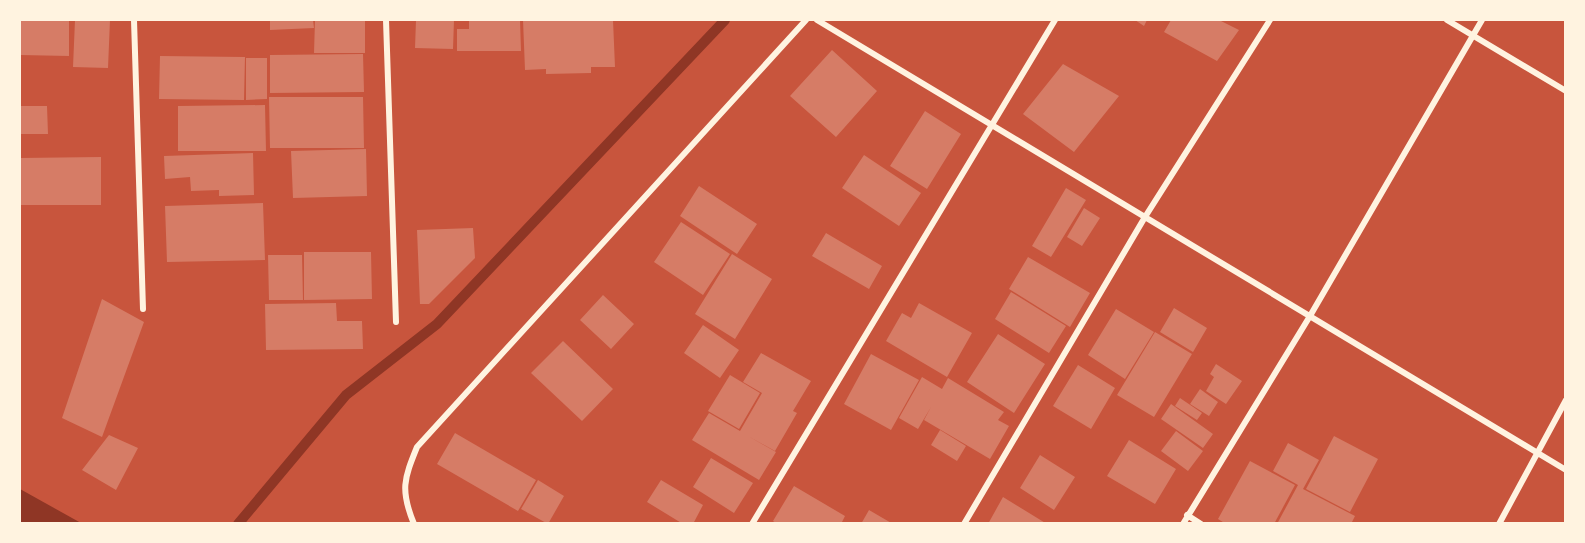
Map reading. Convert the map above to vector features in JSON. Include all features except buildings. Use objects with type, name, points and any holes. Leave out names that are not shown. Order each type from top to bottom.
[{"type":"street","points":[[134,20],[142,309]]},
{"type":"street","points":[[386,20],[396,322]]},
{"type":"street","points":[[414,524],[406,505],[405,478],[417,447],[806,20]]},
{"type":"street","points":[[817,20],[1566,470]]},
{"type":"street","points":[[752,524],[1055,20]]},
{"type":"street","points":[[964,524],[1145,217],[1270,20]]},
{"type":"street","points":[[1447,20],[1566,91]]},
{"type":"street","points":[[1182,524],[1310,316],[1482,20]]},
{"type":"street","points":[[1499,524],[1566,400]]},
{"type":"street","points":[[1187,515],[1201,524]]},
{"type":"shaded area","points":[[20,489],[81,523],[20,523]]},
{"type":"waterway","points":[[238,524],[346,395],[437,324],[725,20]]}]
